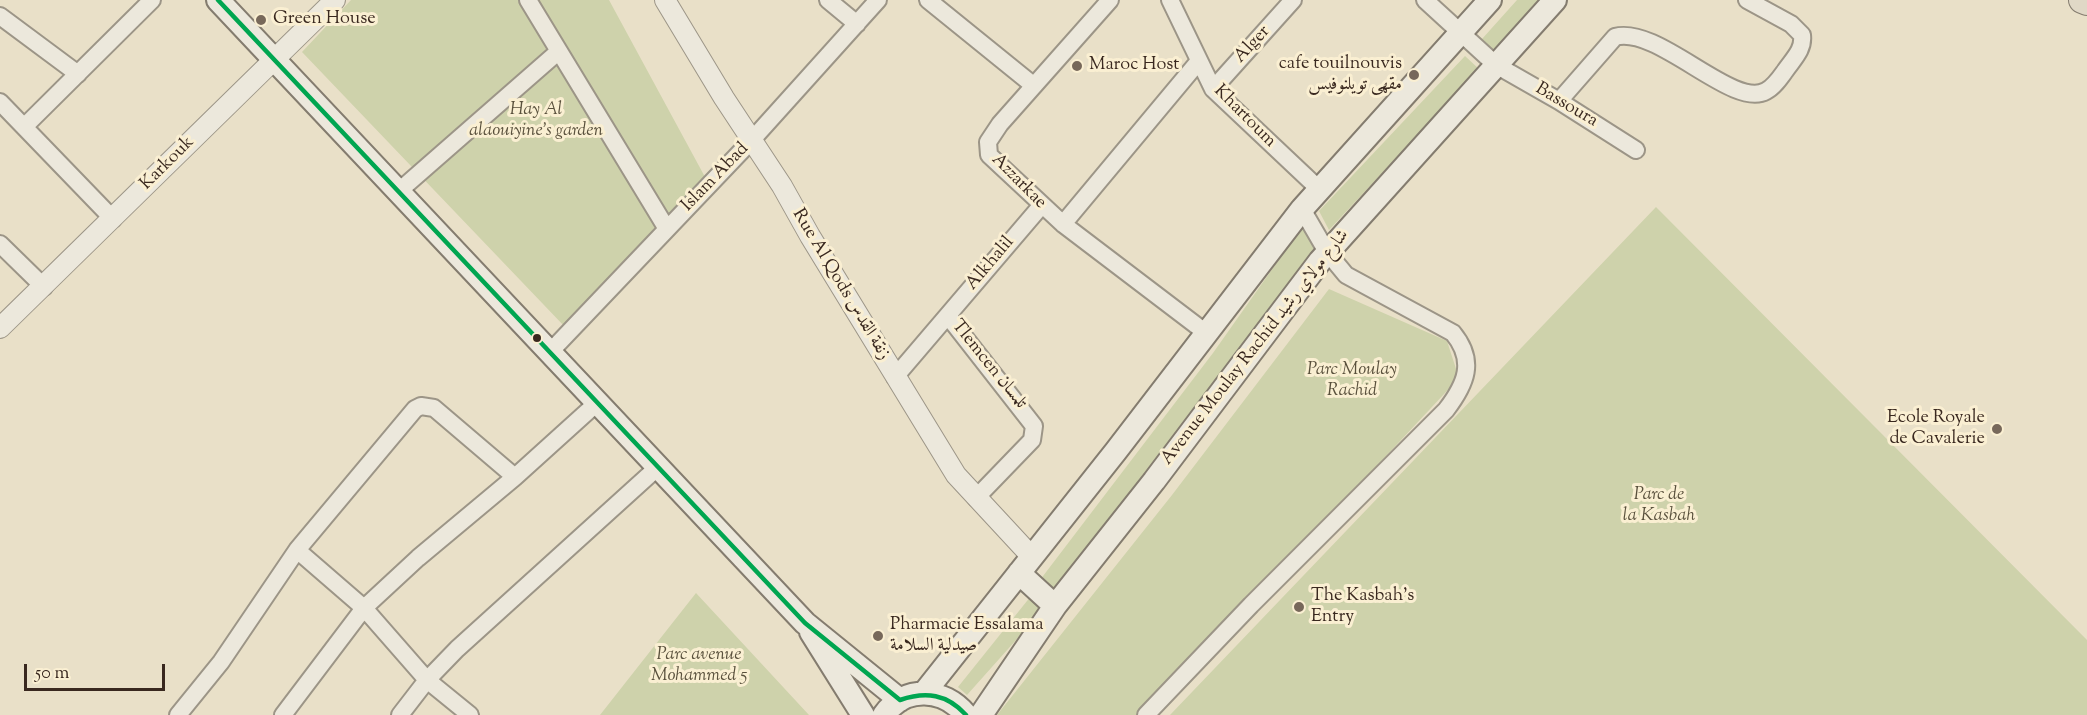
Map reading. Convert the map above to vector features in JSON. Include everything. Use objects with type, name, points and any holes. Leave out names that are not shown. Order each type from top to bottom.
[{"type":"main road","points":[[218,0],[805,623],[892,707],[924,693],[1302,208],[1490,0]]},
{"type":"main road","name":"Avenue Moulay Rachid شارع مولاي رشيد","points":[[981,715],[1055,606],[1154,481],[1327,252],[1555,0]]},
{"type":"main road","points":[[2082,0],[2087,2]]},
{"type":"main road","points":[[1026,565],[1055,606]]},
{"type":"main road","points":[[805,623],[863,715]]},
{"type":"main road","points":[[924,693],[949,699],[966,715]]},
{"type":"street","points":[[25,126],[152,0]]},
{"type":"street","name":"Karkouk","points":[[0,328],[335,0]]},
{"type":"street","points":[[528,0],[667,229]]},
{"type":"street","name":"Rue Al Qods زنقة القدس","points":[[665,0],[751,141],[782,186],[956,475],[1026,565]]},
{"type":"street","points":[[828,0],[857,24]]},
{"type":"street","name":"Islam Abad","points":[[550,352],[751,141],[878,0]]},
{"type":"street","points":[[928,0],[1033,85]]},
{"type":"street","name":"Azzarkae","points":[[1110,0],[1033,85],[991,136],[988,151],[990,157],[1041,206],[1205,332]]},
{"type":"street","name":"Khartoum","points":[[1170,0],[1213,89],[1319,189]]},
{"type":"street","name":"Alger","points":[[1213,89],[1293,0]]},
{"type":"street","name":"Bassoura","points":[[1425,0],[1496,64],[1559,100],[1636,150]]},
{"type":"street","points":[[1559,100],[1604,48],[1620,36],[1640,39],[1668,51],[1736,90],[1756,94],[1766,91],[1777,82],[1801,48],[1802,35],[1798,30],[1747,0]]},
{"type":"street","points":[[0,16],[78,74]]},
{"type":"street","points":[[399,191],[559,51]]},
{"type":"street","points":[[1063,224],[1199,61]]},
{"type":"street","points":[[0,102],[113,219]]},
{"type":"street","name":"Alkhalil","points":[[895,377],[1041,206]]},
{"type":"street","points":[[1146,715],[1259,596],[1446,410],[1459,393],[1466,376],[1463,345],[1453,333],[1346,275],[1327,252],[1302,208]]},
{"type":"street","points":[[0,244],[44,287]]},
{"type":"street","name":"Tlemcen تلمسان","points":[[948,316],[1035,426],[1032,440],[976,498]]},
{"type":"street","points":[[283,715],[364,608],[418,558],[515,477],[597,402]]},
{"type":"street","points":[[178,715],[221,662],[297,550],[410,412],[421,406],[434,408],[515,477]]},
{"type":"street","points":[[400,715],[427,681],[503,606],[658,467]]},
{"type":"street","points":[[297,550],[364,608],[427,681],[470,715]]},
{"type":"green space","name":"Hay Al alaouiyine's garden","points":[[351,0],[609,0],[705,177],[565,327],[302,52]]},
{"type":"green space","points":[[1517,0],[1544,0],[1497,54],[1482,39]]},
{"type":"green space","points":[[1465,56],[1479,69],[1329,230],[1319,211]]},
{"type":"green space","name":"Parc de la Kasbah","points":[[1656,207],[2087,640],[2087,715],[1170,715]]},
{"type":"green space","points":[[1304,224],[1316,251],[1178,435],[1053,594],[1040,580],[1213,353]]},
{"type":"green space","name":"Parc Moulay Rachid","points":[[1329,289],[1447,341],[1459,378],[1188,668],[1141,715],[997,715],[1172,495]]},
{"type":"green space","name":"Parc avenue Mohammed 5","points":[[696,593],[809,715],[600,715]]},
{"type":"green space","points":[[1031,596],[1041,612],[967,695],[958,687]]},
{"type":"transit line","points":[[218,0],[805,623],[900,700],[927,695],[936,696],[959,708],[966,715]]},
{"type":"place","name":"Green House","points":[[261,20]]},
{"type":"place","name":"Maroc Host","points":[[1077,66]]},
{"type":"place","name":"cafe touilnouvis مقهى تويلنوفيس","points":[[1414,75]]},
{"type":"place","name":"Ecole Royale de Cavalerie","points":[[1997,429]]},
{"type":"place","name":"The Kasbah's Entry","points":[[1299,607]]},
{"type":"place","name":"Pharmacie Essalama صيدلية السلامة","points":[[878,636]]}]
